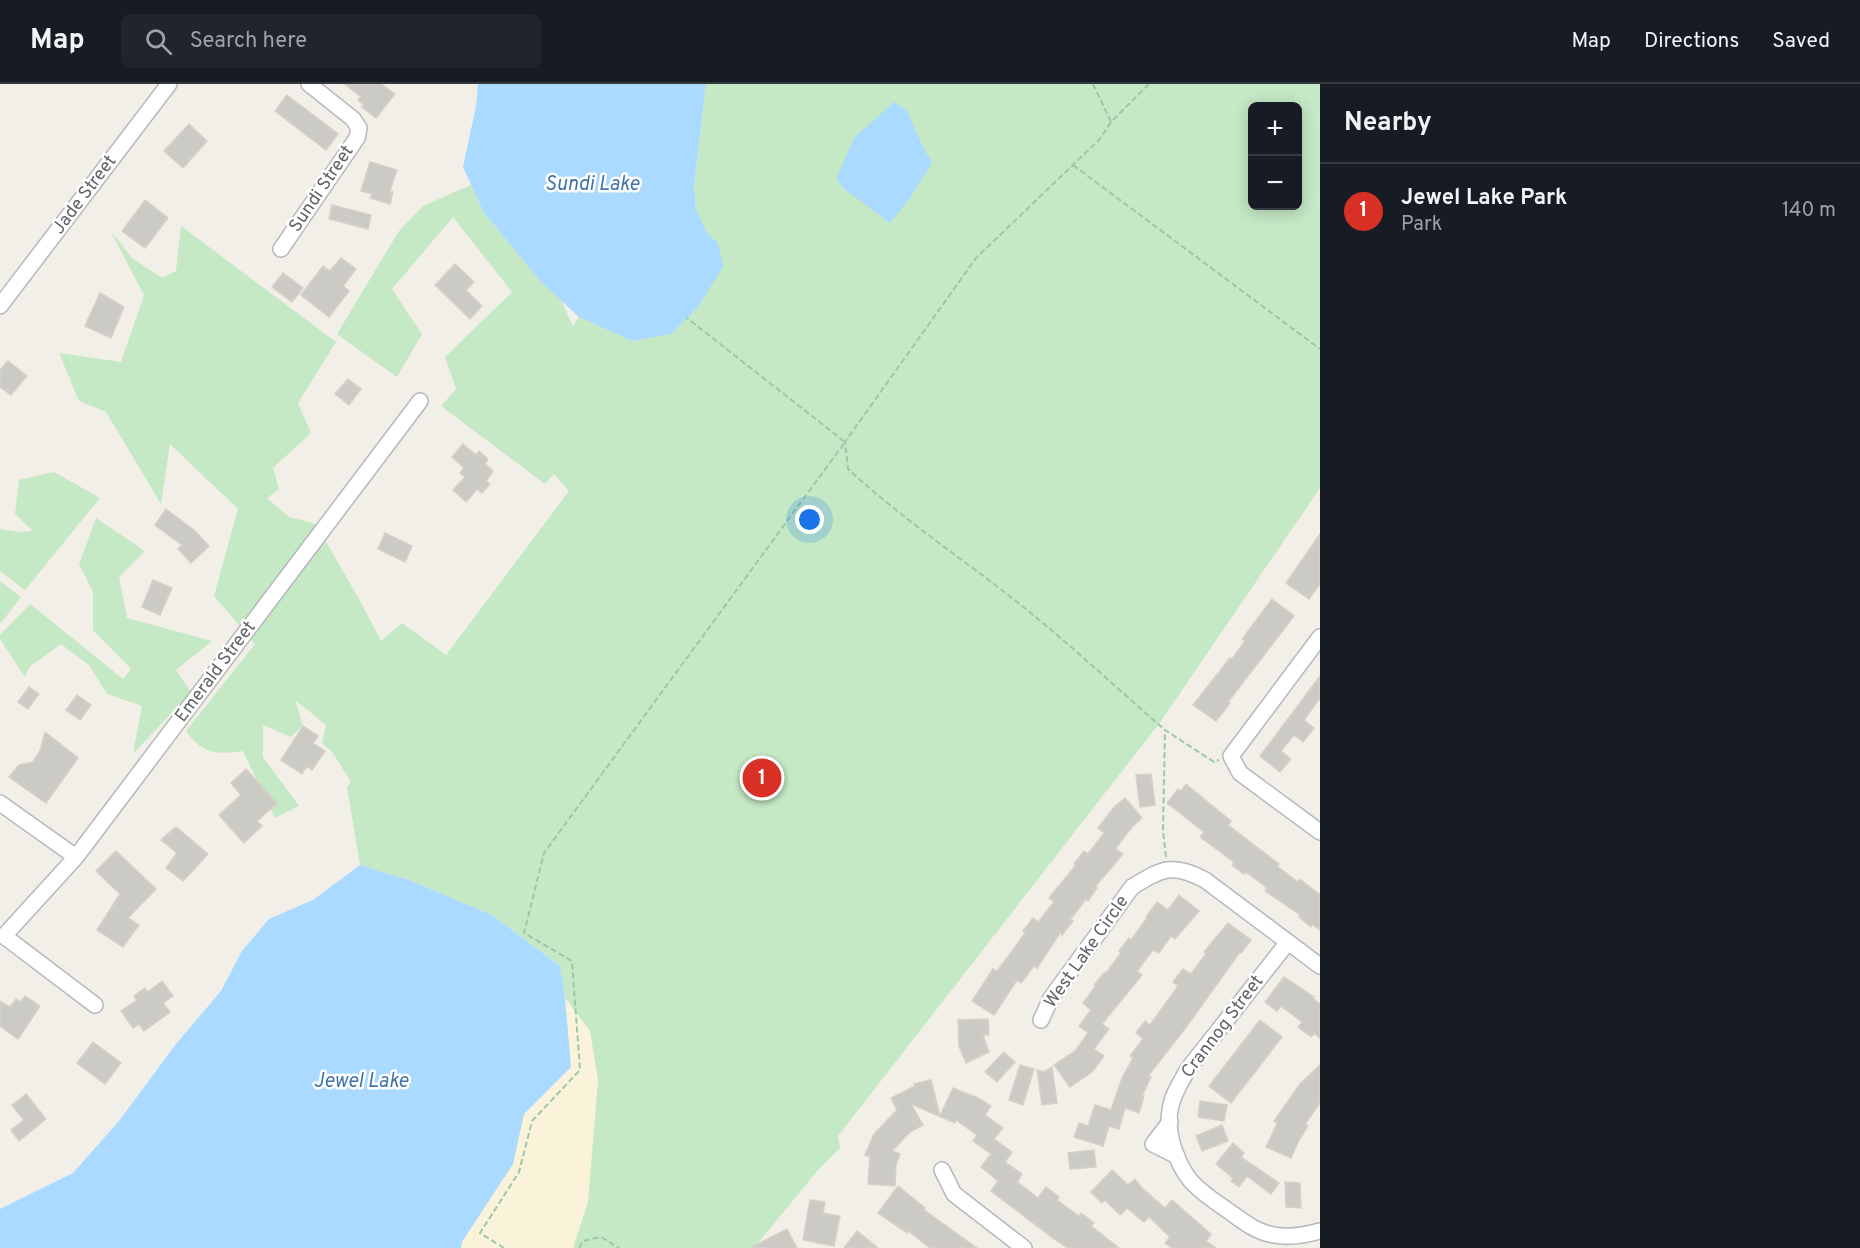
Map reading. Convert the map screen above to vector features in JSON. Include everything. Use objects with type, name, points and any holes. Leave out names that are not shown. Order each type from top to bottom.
[{"type":"street","name":"Jade Street","points":[[0,306],[169,84]]},
{"type":"street","name":"Sundi Street","points":[[281,249],[357,138],[359,128],[353,118],[309,84]]},
{"type":"street","name":"Emerald Street","points":[[95,1005],[4,936],[76,857],[420,401]]},
{"type":"street","points":[[1320,637],[1231,756],[1240,773],[1320,832]]},
{"type":"street","points":[[0,804],[76,857]]},
{"type":"street","points":[[1168,869],[1186,870],[1205,880],[1320,966]]},
{"type":"street","name":"West Lake Circle","points":[[1041,1020],[1051,998],[1132,887],[1168,869]]},
{"type":"street","name":"Crannog Street","points":[[1287,942],[1188,1069],[1176,1090],[1169,1112],[1170,1134],[1177,1156],[1190,1179],[1206,1196],[1254,1229],[1276,1235],[1305,1235],[1320,1231]]},
{"type":"street","points":[[942,1170],[954,1194],[1024,1248]]},
{"type":"path","points":[[1093,84],[1111,122]]},
{"type":"path","points":[[504,1248],[480,1233],[519,1172],[532,1121],[580,1070],[572,961],[524,933],[544,853],[845,442],[976,258],[1100,139],[1111,122],[1149,84]]},
{"type":"path","points":[[1073,165],[1320,349]]},
{"type":"path","points":[[687,318],[845,442],[848,469],[865,486],[1027,609],[1164,732],[1214,762],[1231,756]]},
{"type":"path","points":[[1164,732],[1163,830],[1168,869]]},
{"type":"path","points":[[579,1248],[583,1241],[601,1237],[619,1248]]},
{"type":"green space","points":[[706,84],[1320,84],[1320,488],[1161,721],[838,1136],[840,1148],[818,1170],[754,1248],[467,1248],[575,1070],[570,1003],[565,998],[560,966],[492,915],[409,880],[360,865],[347,787],[351,782],[333,753],[322,743],[326,725],[295,700],[303,726],[291,737],[263,725],[263,757],[299,806],[275,818],[243,751],[225,753],[210,751],[192,739],[186,731],[255,644],[214,596],[238,509],[170,444],[161,504],[106,412],[79,401],[59,353],[121,362],[144,295],[110,230],[133,259],[162,278],[176,271],[181,226],[336,342],[298,403],[311,433],[273,468],[279,489],[267,498],[289,517],[316,524],[381,641],[402,623],[446,655],[569,491],[554,474],[545,484],[441,406],[456,389],[445,357],[512,292],[453,217],[392,289],[422,334],[397,377],[337,334],[399,231],[423,206],[471,185],[483,211],[540,281],[561,300],[573,326],[579,317],[632,341],[718,243],[707,233],[696,209],[694,186]]},
{"type":"green space","points":[[54,472],[100,498],[25,590],[0,571],[0,529],[18,532],[33,531],[15,514],[19,480]]},
{"type":"green space","points":[[96,518],[145,551],[119,577],[127,618],[212,641],[176,670],[191,692],[133,754],[142,706],[107,694],[89,665],[61,644],[29,667],[25,677],[0,639],[0,635],[30,604],[123,679],[131,669],[93,630],[93,592],[79,564]]},
{"type":"green space","points":[[0,581],[21,597],[0,624]]},
{"type":"sand","points":[[565,998],[590,1031],[598,1080],[588,1202],[573,1248],[461,1248],[462,1242],[513,1164],[524,1114],[571,1067]]},
{"type":"water","name":"Sundi Lake","points":[[478,84],[706,84],[694,186],[696,209],[707,233],[718,243],[723,267],[697,308],[671,334],[632,341],[579,317],[540,281],[483,211],[463,167],[476,106]]},
{"type":"water","points":[[894,102],[907,111],[932,163],[910,198],[890,223],[844,189],[836,179],[854,138]]},
{"type":"water","name":"Jewel Lake","points":[[360,865],[409,880],[492,915],[560,966],[571,1067],[524,1114],[513,1164],[462,1242],[461,1248],[0,1248],[0,1209],[73,1173],[119,1121],[176,1044],[221,991],[242,951],[269,919],[313,900]]},
{"type":"building","points":[[345,84],[381,84],[395,94],[376,118],[362,107],[364,105],[358,100],[361,97]]},
{"type":"building","points":[[287,95],[338,134],[326,150],[275,111]]},
{"type":"building","points":[[189,124],[207,141],[183,168],[164,151]]},
{"type":"building","points":[[370,162],[397,170],[390,191],[393,192],[390,204],[370,198],[372,194],[361,191]]},
{"type":"building","points":[[145,200],[168,218],[145,248],[122,231]]},
{"type":"building","points":[[332,205],[371,215],[368,229],[329,219]]},
{"type":"building","points":[[341,258],[356,269],[343,286],[349,291],[329,317],[301,295],[323,266],[330,271]]},
{"type":"building","points":[[455,264],[474,282],[466,290],[482,306],[470,319],[435,285]]},
{"type":"building","points":[[283,273],[303,288],[292,302],[272,287]]},
{"type":"building","points":[[100,293],[124,307],[111,338],[85,326]]},
{"type":"building","points":[[8,361],[27,376],[11,395],[0,387],[0,370]]},
{"type":"building","points":[[348,379],[361,389],[349,405],[335,394]]},
{"type":"building","points":[[463,444],[476,455],[479,451],[488,459],[485,464],[493,471],[486,481],[490,484],[482,493],[477,489],[466,502],[453,490],[465,477],[460,473],[464,468],[452,457]]},
{"type":"building","points":[[166,509],[195,531],[209,546],[191,563],[178,549],[182,545],[155,525]]},
{"type":"building","points":[[385,533],[412,546],[405,562],[378,549]]},
{"type":"building","points":[[1320,534],[1320,584],[1309,599],[1286,583]]},
{"type":"building","points":[[153,580],[172,588],[160,615],[142,607]]},
{"type":"building","points":[[1272,599],[1294,616],[1216,721],[1193,705],[1230,658],[1232,659],[1245,641],[1242,639]]},
{"type":"building","points":[[1320,676],[1320,698],[1304,720],[1314,728],[1303,742],[1294,735],[1281,751],[1291,759],[1280,772],[1260,756]]},
{"type":"building","points":[[29,687],[39,694],[28,709],[18,702]]},
{"type":"building","points":[[77,695],[91,705],[80,720],[66,710]]},
{"type":"building","points":[[303,726],[318,736],[313,743],[325,751],[312,770],[307,766],[302,774],[281,760]]},
{"type":"building","points":[[45,732],[78,758],[46,803],[9,777],[19,765],[33,762],[40,751]]},
{"type":"building","points":[[246,769],[277,803],[257,821],[262,826],[244,843],[219,815],[241,795],[231,783]]},
{"type":"building","points":[[1151,774],[1155,805],[1140,807],[1136,775]]},
{"type":"building","points":[[1186,784],[1231,821],[1228,825],[1279,864],[1277,866],[1298,882],[1300,879],[1320,895],[1320,930],[1312,924],[1311,927],[1299,917],[1300,915],[1265,891],[1267,888],[1246,872],[1244,874],[1232,865],[1234,862],[1200,837],[1204,832],[1167,803],[1178,789],[1181,791]]},
{"type":"building","points":[[1125,798],[1142,818],[1115,849],[1123,854],[1095,887],[1097,888],[1088,901],[1086,899],[1070,920],[1073,921],[1062,935],[1060,933],[1037,968],[1034,966],[1021,983],[1017,980],[994,1015],[972,1001],[993,969],[997,971],[1013,950],[1033,918],[1038,922],[1054,902],[1049,898],[1076,865],[1074,864],[1084,851],[1088,854],[1104,833],[1098,828],[1114,807]]},
{"type":"building","points":[[176,827],[208,854],[183,881],[166,868],[177,853],[161,840]]},
{"type":"building","points":[[116,851],[156,889],[128,918],[139,925],[123,947],[97,930],[120,894],[96,871]]},
{"type":"building","points":[[1179,895],[1199,911],[1175,939],[1171,936],[1159,953],[1153,950],[1137,971],[1142,975],[1102,1024],[1109,1029],[1094,1049],[1104,1056],[1092,1072],[1070,1087],[1054,1065],[1075,1051],[1088,1033],[1079,1026],[1091,1010],[1083,1003],[1157,902],[1168,910]]},
{"type":"building","points":[[1228,923],[1251,940],[1148,1076],[1151,1077],[1142,1096],[1144,1096],[1139,1113],[1125,1108],[1119,1129],[1109,1126],[1103,1146],[1074,1137],[1079,1123],[1088,1126],[1095,1105],[1111,1110],[1122,1078],[1133,1058],[1130,1056],[1143,1039],[1136,1033],[1145,1021],[1150,1025],[1178,986],[1173,982],[1183,969],[1191,974],[1206,954],[1204,952]]},
{"type":"building","points":[[1284,977],[1314,997],[1312,998],[1320,1004],[1320,1038],[1314,1033],[1311,1037],[1298,1027],[1302,1022],[1281,1006],[1277,1011],[1265,1002]]},
{"type":"building","points":[[162,981],[173,996],[163,1003],[170,1012],[144,1031],[139,1024],[133,1028],[121,1011],[137,1000],[134,996],[145,988],[148,992]]},
{"type":"building","points":[[25,996],[40,1006],[18,1039],[0,1026],[0,1001],[10,1007],[16,999],[21,1002]]},
{"type":"building","points":[[988,1019],[989,1035],[983,1035],[989,1052],[966,1063],[959,1046],[958,1020]]},
{"type":"building","points":[[1260,1020],[1282,1037],[1231,1103],[1209,1086]]},
{"type":"building","points":[[93,1042],[121,1063],[105,1084],[77,1063]]},
{"type":"building","points":[[1004,1052],[1015,1062],[997,1082],[985,1072]]},
{"type":"building","points":[[1020,1065],[1034,1069],[1023,1105],[1009,1100]]},
{"type":"building","points":[[1320,1065],[1320,1103],[1305,1124],[1308,1126],[1291,1158],[1266,1147],[1277,1124],[1274,1121],[1300,1084]]},
{"type":"building","points":[[1052,1067],[1057,1103],[1042,1105],[1037,1070],[1044,1072]]},
{"type":"building","points":[[931,1080],[940,1116],[953,1088],[991,1106],[985,1115],[1003,1128],[994,1139],[1012,1152],[1005,1162],[1022,1174],[1017,1182],[1038,1198],[1046,1187],[1059,1197],[1057,1200],[1079,1216],[1081,1213],[1094,1223],[1091,1226],[1119,1248],[1068,1248],[1054,1239],[991,1191],[998,1181],[981,1167],[991,1154],[973,1141],[977,1135],[956,1120],[955,1123],[911,1104],[923,1125],[910,1132],[892,1151],[900,1154],[896,1165],[895,1186],[868,1184],[870,1157],[865,1155],[874,1134],[897,1110],[891,1098],[915,1086],[914,1084]]},
{"type":"building","points":[[26,1094],[46,1119],[19,1141],[11,1130],[24,1120],[12,1105]]},
{"type":"building","points":[[1200,1101],[1227,1105],[1224,1121],[1198,1117]]},
{"type":"building","points":[[1222,1125],[1228,1141],[1202,1151],[1196,1136]]},
{"type":"building","points":[[1233,1143],[1244,1153],[1241,1157],[1279,1183],[1271,1194],[1247,1176],[1239,1187],[1231,1181],[1233,1178],[1216,1164]]},
{"type":"building","points":[[1094,1150],[1096,1167],[1070,1169],[1068,1153]]},
{"type":"building","points":[[1112,1170],[1128,1185],[1135,1179],[1165,1208],[1172,1200],[1211,1234],[1206,1241],[1216,1248],[1172,1248],[1165,1243],[1170,1237],[1149,1217],[1144,1222],[1127,1208],[1120,1215],[1105,1200],[1102,1203],[1091,1192]]},
{"type":"building","points":[[1285,1182],[1300,1183],[1301,1208],[1286,1207]]},
{"type":"building","points":[[898,1186],[925,1208],[924,1210],[977,1248],[930,1248],[908,1231],[907,1233],[878,1213]]},
{"type":"building","points":[[810,1200],[825,1202],[823,1213],[840,1216],[834,1246],[803,1240]]},
{"type":"building","points":[[787,1229],[797,1248],[750,1248]]},
{"type":"building","points":[[857,1231],[878,1248],[844,1248]]},
{"type":"place","name":"Jewel Lake Park","points":[[762,778]]}]
